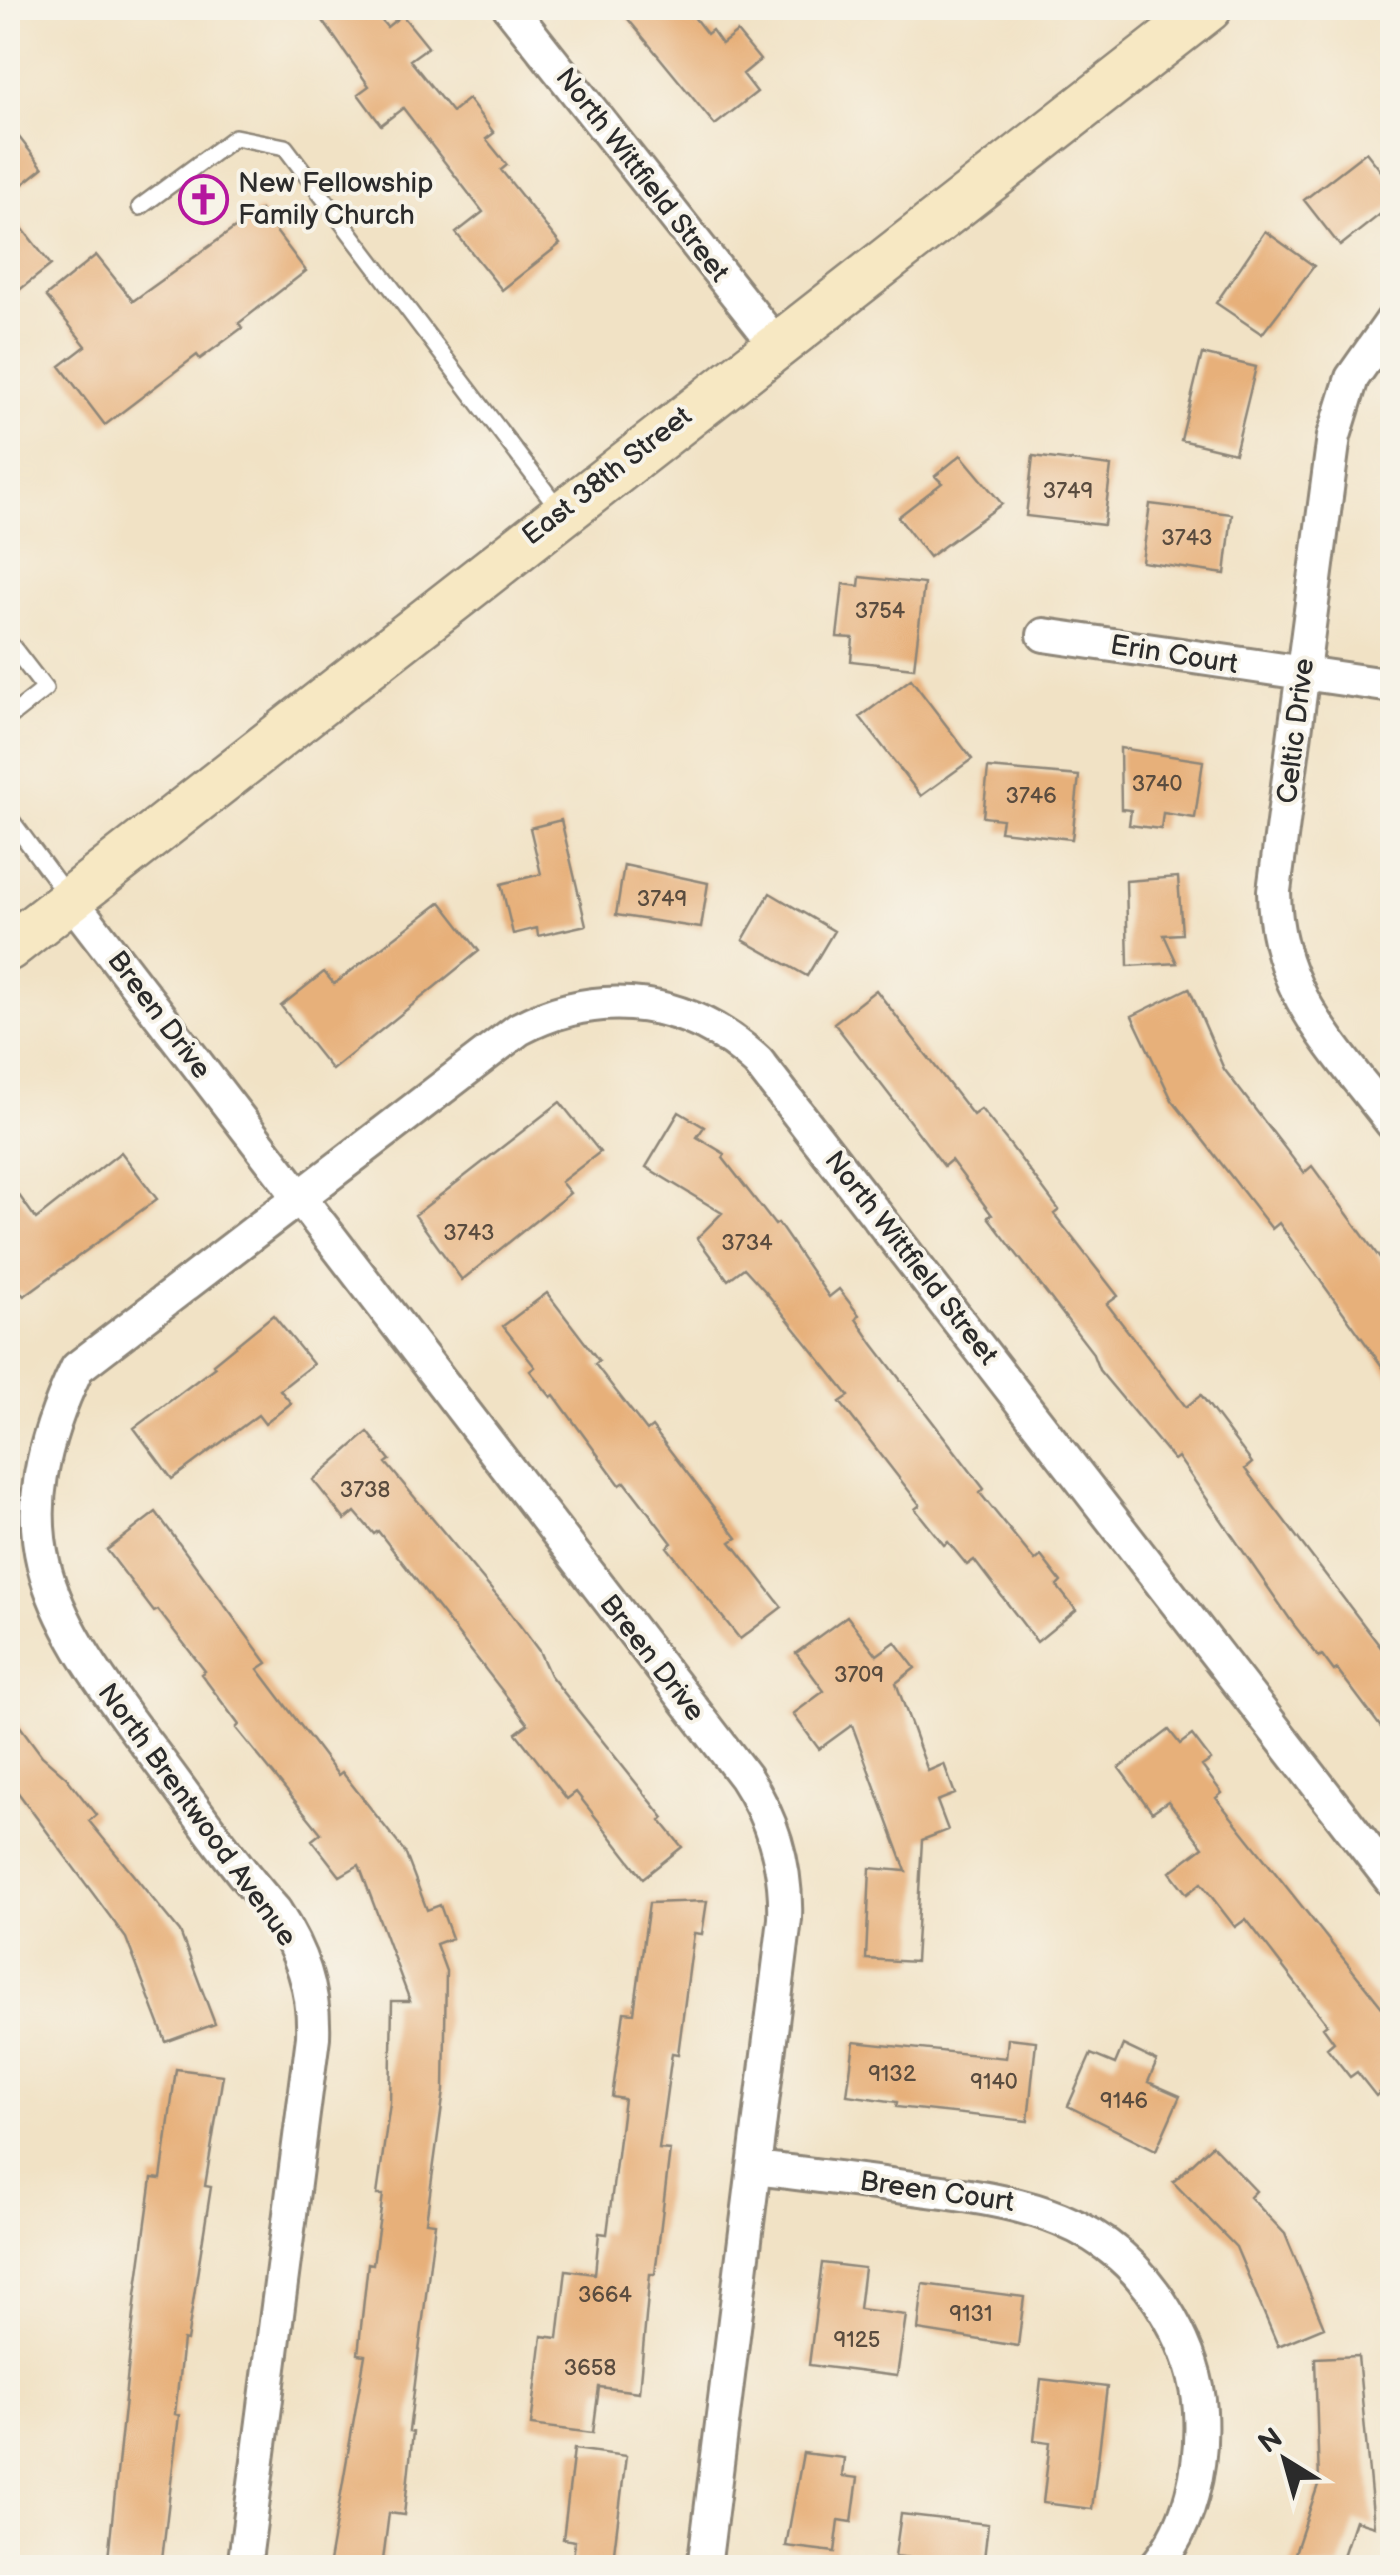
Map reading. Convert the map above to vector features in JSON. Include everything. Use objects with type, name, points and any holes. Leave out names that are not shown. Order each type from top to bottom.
[{"type":"main road","name":"East 38th Street","points":[[8,948],[775,344],[1210,8]]},
{"type":"street","name":"North Wittfield Street","points":[[510,8],[775,344]]},
{"type":"street","name":"Celtic Drive","points":[[1392,321],[1359,366],[1341,407],[1274,892],[1278,940],[1301,1002],[1392,1123]]},
{"type":"street","name":"Erin Court","points":[[1044,635],[1392,686]]},
{"type":"street","name":"Breen Drive","points":[[70,900],[761,1804],[781,1860],[786,1905],[704,2568]]},
{"type":"street","name":"North Wittfield Street","points":[[298,1198],[505,1039],[550,1013],[635,1002],[687,1015],[718,1030],[770,1074],[1392,1881]]},
{"type":"street","name":"North Brentwood Avenue","points":[[244,2568],[314,2037],[310,1988],[300,1954],[275,1911],[47,1610],[24,1544],[23,1494],[33,1442],[76,1368],[298,1198]]},
{"type":"street","name":"Breen Court","points":[[755,2168],[1022,2204],[1085,2230],[1138,2272],[1177,2330],[1195,2378],[1200,2412],[1193,2493],[1176,2536],[1154,2568]]},
{"type":"lane","points":[[140,206],[234,137],[284,148],[561,512]]},
{"type":"lane","points":[[8,641],[45,689],[13,714],[8,696]]},
{"type":"lane","points":[[8,816],[70,900]]},
{"type":"building","points":[[314,8],[371,8],[387,27],[402,15],[428,47],[410,60],[452,112],[468,99],[494,133],[486,139],[507,165],[501,170],[560,244],[502,290],[456,233],[483,212],[403,108],[381,125],[358,94],[369,86]]},
{"type":"building","points":[[619,8],[687,8],[707,34],[712,30],[722,44],[737,32],[760,60],[743,74],[757,92],[715,125]]},
{"type":"building","points":[[8,123],[43,168],[8,196]]},
{"type":"building","points":[[1366,152],[1392,185],[1392,205],[1340,246],[1304,200]]},
{"type":"building","points":[[8,210],[51,265],[8,299]]},
{"type":"building","points":[[260,210],[306,271],[239,323],[242,328],[200,359],[197,355],[105,425],[60,366],[86,346],[46,296],[96,255],[133,301]]},
{"type":"building","points":[[1265,231],[1314,266],[1262,334],[1216,303]]},
{"type":"building","points":[[1202,354],[1256,367],[1235,453],[1181,440]]},
{"type":"building","points":[[961,455],[1002,504],[929,557],[898,517],[942,483],[935,476]]},
{"type":"building","points":[[1033,456],[1111,466],[1104,525],[1026,516]]},
{"type":"building","points":[[1150,504],[1232,514],[1225,574],[1142,562]]},
{"type":"building","points":[[860,577],[924,584],[914,668],[851,661],[853,638],[837,637],[843,584],[859,586]]},
{"type":"building","points":[[911,679],[972,759],[921,796],[860,717]]},
{"type":"building","points":[[1120,748],[1203,761],[1195,818],[1163,813],[1161,829],[1129,825],[1131,810],[1121,809]]},
{"type":"building","points":[[988,768],[1079,776],[1072,839],[1000,831],[1002,819],[983,817]]},
{"type":"building","points":[[561,820],[586,925],[538,936],[537,928],[513,934],[501,884],[541,874],[530,828]]},
{"type":"building","points":[[624,865],[708,883],[701,928],[616,915]]},
{"type":"building","points":[[1178,877],[1182,934],[1164,935],[1177,963],[1128,966],[1126,881]]},
{"type":"building","points":[[770,893],[834,931],[807,976],[743,940]]},
{"type":"building","points":[[441,902],[479,951],[332,1070],[281,1006],[324,972],[334,984]]},
{"type":"building","points":[[1189,988],[1224,1069],[1304,1173],[1312,1166],[1392,1275],[1392,1380],[1279,1223],[1272,1229],[1172,1100],[1132,1016]]},
{"type":"building","points":[[876,990],[973,1115],[981,1109],[1008,1142],[1059,1210],[1054,1214],[1118,1296],[1107,1304],[1186,1407],[1201,1395],[1252,1463],[1245,1469],[1392,1662],[1392,1742],[1337,1669],[1334,1671],[1322,1655],[1319,1657],[1294,1625],[1178,1457],[1174,1460],[1099,1370],[1092,1352],[988,1217],[992,1215],[951,1160],[944,1166],[834,1023]]},
{"type":"building","points":[[560,1102],[600,1152],[561,1182],[570,1193],[462,1280],[415,1215]]},
{"type":"building","points":[[679,1112],[704,1127],[697,1137],[725,1154],[723,1158],[775,1225],[778,1223],[829,1297],[839,1289],[859,1315],[856,1319],[873,1344],[984,1489],[980,1493],[1035,1561],[1041,1556],[1061,1582],[1057,1586],[1076,1610],[1037,1642],[974,1560],[967,1565],[948,1542],[944,1545],[915,1509],[920,1505],[840,1402],[849,1396],[765,1291],[744,1268],[728,1280],[697,1238],[722,1213],[646,1167]]},
{"type":"building","points":[[121,1152],[157,1199],[24,1296],[19,1291],[8,1300],[8,1180],[36,1219]]},
{"type":"building","points":[[547,1293],[599,1361],[595,1364],[647,1431],[652,1427],[737,1538],[731,1542],[782,1607],[740,1639],[667,1547],[672,1543],[625,1482],[620,1485],[554,1395],[551,1397],[530,1371],[535,1367],[503,1326]]},
{"type":"building","points":[[273,1315],[313,1364],[280,1390],[291,1403],[265,1424],[258,1415],[172,1479],[134,1428],[215,1367],[213,1364]]},
{"type":"building","points":[[368,1432],[390,1460],[386,1463],[506,1607],[539,1651],[550,1675],[664,1818],[661,1821],[682,1847],[643,1878],[576,1792],[567,1799],[516,1733],[528,1724],[378,1531],[374,1534],[355,1512],[345,1520],[313,1480]]},
{"type":"building","points":[[156,1512],[267,1663],[258,1669],[338,1775],[342,1772],[405,1852],[427,1910],[440,1905],[452,1938],[436,1944],[446,1971],[444,2091],[426,2222],[435,2223],[409,2431],[413,2432],[404,2515],[389,2513],[382,2568],[328,2568],[365,2355],[358,2354],[368,2263],[373,2264],[383,2195],[377,2195],[390,2103],[392,2001],[410,2001],[359,1865],[340,1876],[312,1840],[321,1833],[236,1728],[239,1725],[201,1674],[205,1671],[107,1550]]},
{"type":"building","points":[[847,1616],[877,1655],[895,1642],[915,1668],[896,1683],[928,1771],[944,1764],[955,1794],[937,1801],[948,1830],[922,1840],[915,1962],[866,1959],[870,1868],[906,1871],[852,1725],[819,1749],[793,1714],[824,1691],[796,1653]]},
{"type":"building","points":[[8,1710],[42,1756],[66,1777],[96,1815],[89,1821],[180,1932],[215,2024],[166,2042],[126,1938],[8,1779]]},
{"type":"building","points":[[1169,1730],[1180,1744],[1192,1735],[1211,1760],[1202,1766],[1222,1793],[1216,1798],[1392,2020],[1392,2082],[1376,2096],[1357,2072],[1350,2077],[1327,2048],[1334,2042],[1323,2027],[1327,2024],[1246,1919],[1235,1927],[1201,1883],[1187,1894],[1170,1872],[1203,1847],[1168,1801],[1152,1812],[1119,1768]]},
{"type":"building","points":[[707,1901],[702,1934],[694,1933],[678,2054],[672,2053],[659,2149],[670,2150],[655,2274],[650,2274],[639,2392],[599,2387],[593,2433],[531,2425],[542,2336],[558,2338],[566,2270],[595,2274],[599,2233],[607,2234],[624,2099],[612,2097],[624,2012],[634,2013],[649,1903]]},
{"type":"building","points":[[1008,2038],[1036,2041],[1028,2121],[896,2107],[897,2102],[847,2095],[854,2042],[1006,2058]]},
{"type":"building","points":[[1123,2045],[1157,2061],[1148,2082],[1180,2096],[1156,2150],[1068,2106],[1091,2054],[1115,2064]]},
{"type":"building","points":[[176,2069],[223,2075],[205,2186],[211,2187],[187,2341],[183,2340],[175,2414],[179,2415],[161,2568],[107,2568],[152,2178],[161,2179]]},
{"type":"building","points":[[1212,2145],[1256,2191],[1250,2197],[1285,2234],[1324,2327],[1278,2346],[1236,2247],[1173,2182]]},
{"type":"building","points":[[822,2263],[864,2268],[859,2309],[906,2315],[897,2376],[809,2365]]},
{"type":"building","points":[[923,2284],[1024,2297],[1018,2346],[918,2330]]},
{"type":"building","points":[[1358,2356],[1374,2526],[1355,2520],[1339,2568],[1290,2568],[1319,2482],[1315,2358]]},
{"type":"building","points":[[1041,2379],[1107,2387],[1092,2509],[1043,2503],[1050,2442],[1034,2440]]},
{"type":"building","points":[[574,2449],[626,2456],[612,2568],[572,2568],[575,2541],[563,2539]]},
{"type":"building","points":[[803,2453],[844,2458],[842,2476],[858,2478],[852,2522],[839,2520],[835,2552],[786,2546]]},
{"type":"building","points":[[901,2514],[988,2524],[983,2568],[947,2568],[948,2563],[895,2556]]},
{"type":"place","name":"New Fellowship Family Church","points":[[203,199]]}]
